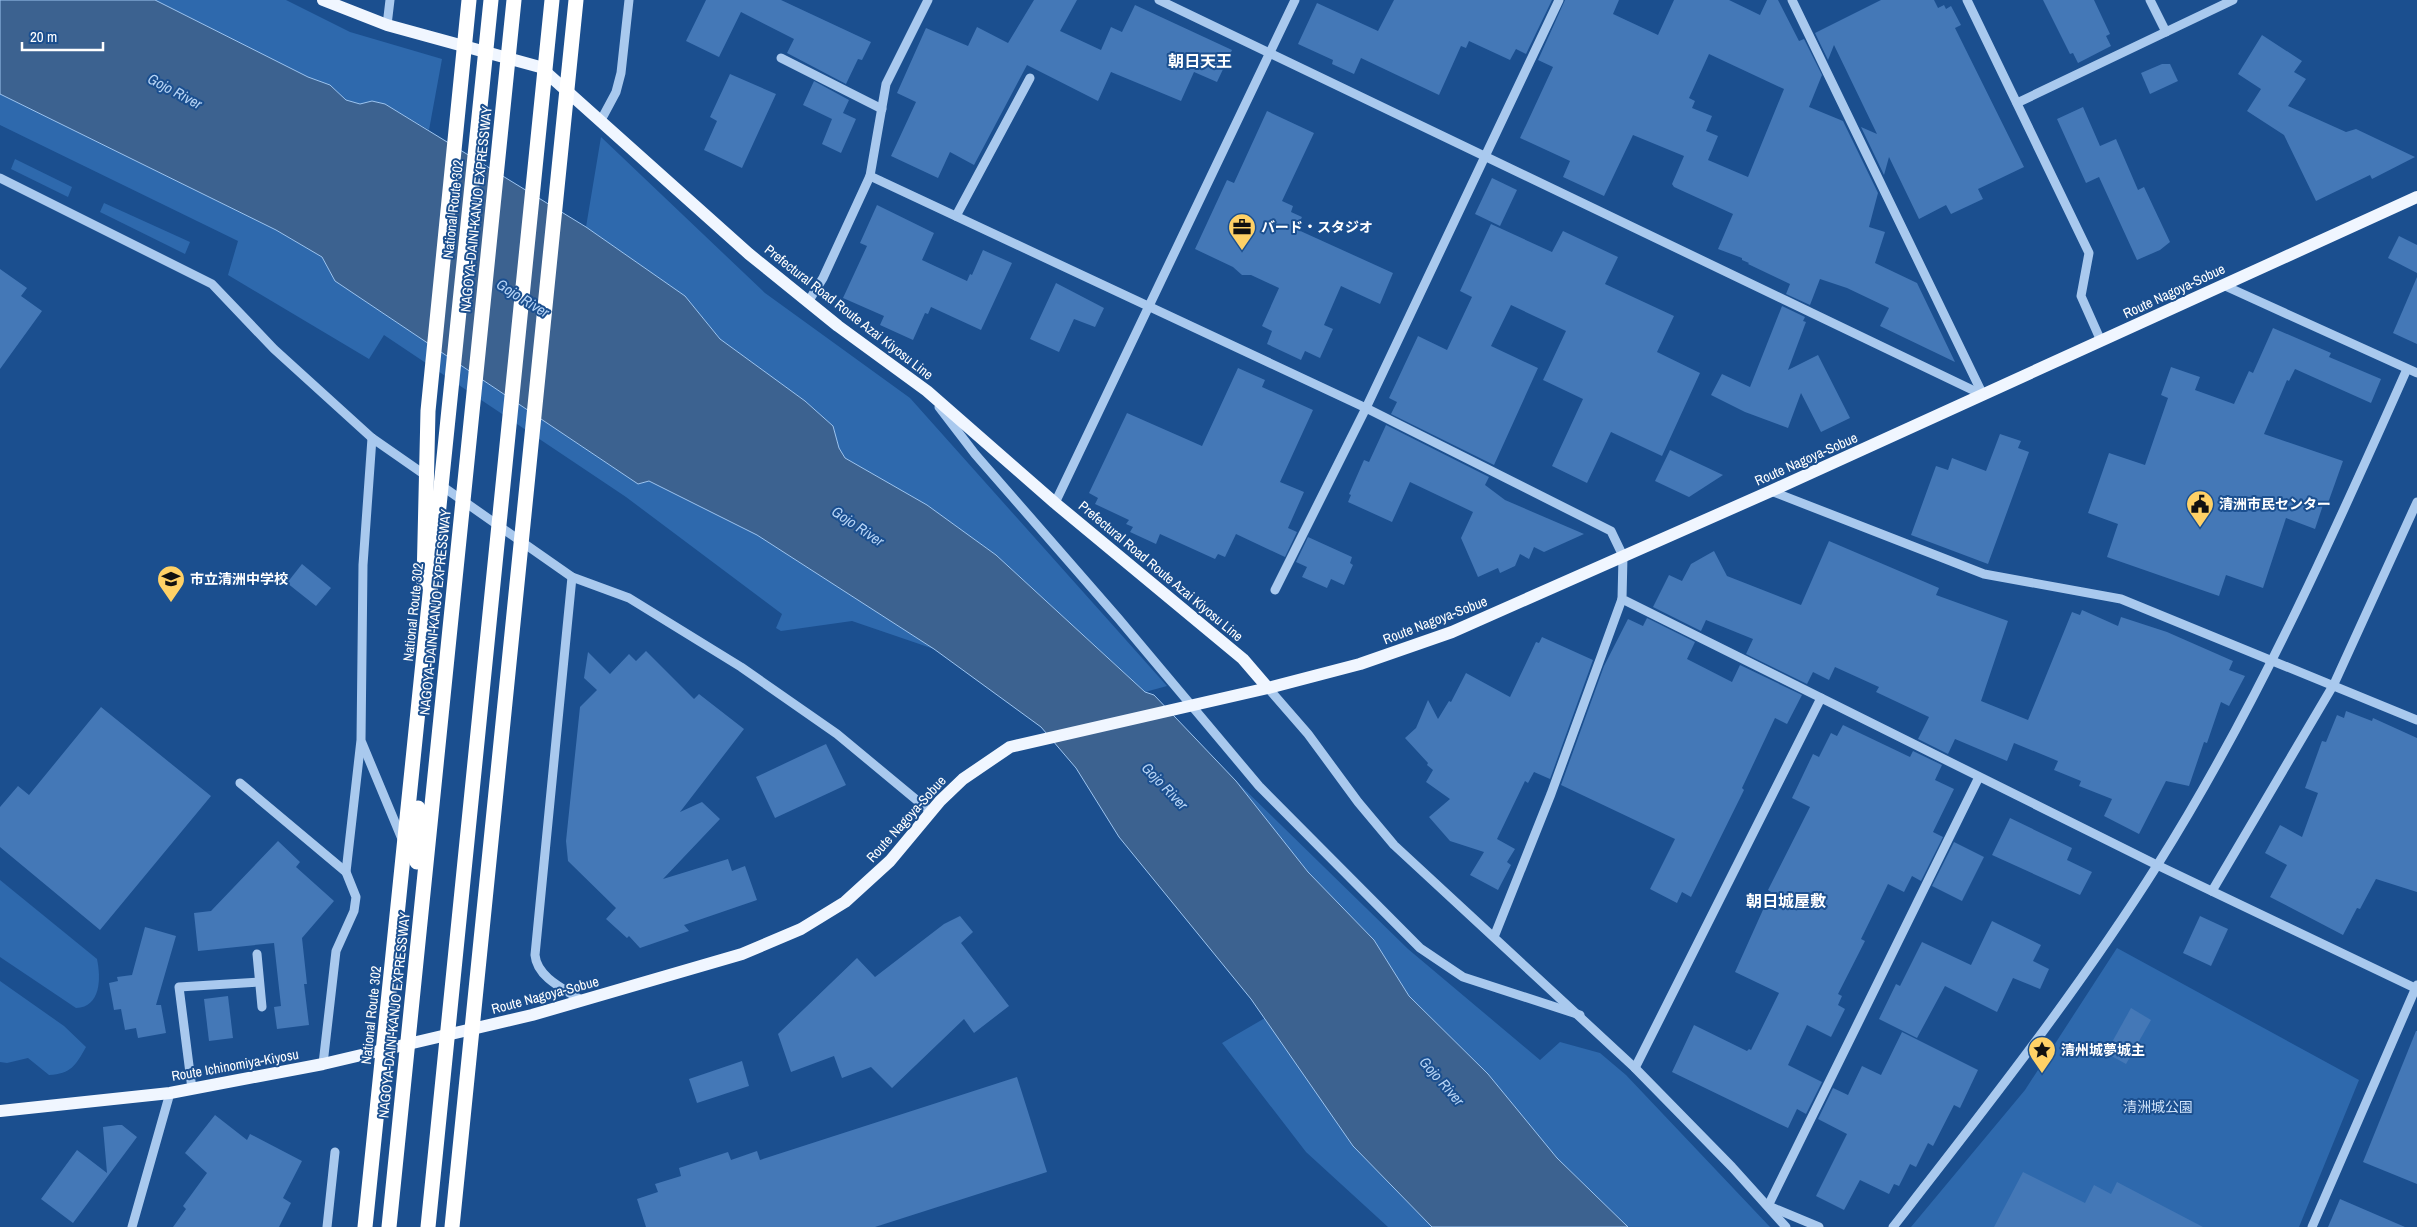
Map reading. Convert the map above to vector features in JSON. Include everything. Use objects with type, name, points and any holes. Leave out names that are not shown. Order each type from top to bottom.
[{"type":"highway","points":[[414,978],[428,411],[469,0]]},
{"type":"highway","name":"National Route 302","points":[[365,1227],[437,541],[491,0]]},
{"type":"highway","name":"NAGOYA-DAINI-KANJO EXPRESSWAY","points":[[389,1227],[514,0]]},
{"type":"highway","points":[[428,1227],[552,0]]},
{"type":"highway","points":[[452,1227],[576,0]]},
{"type":"main road","name":"Prefectural Road Route Azai Kiyosu Line","points":[[322,0],[388,25],[540,66],[749,254],[808,302],[927,391],[1055,503],[1243,659],[1268,688]]},
{"type":"main road","name":"Route Nagoya-Sobue","points":[[472,1030],[583,1001],[742,954],[801,929],[852,896],[890,861],[930,812],[963,779],[1010,748],[1230,698],[1360,664],[1452,632],[1983,395],[2417,197]]},
{"type":"main road","name":"Route Ichinomiya-Kiyosu","points":[[0,1111],[170,1093],[323,1064],[472,1030]]},
{"type":"street","points":[[388,25],[390,0]]},
{"type":"street","points":[[601,120],[616,92],[621,73],[630,0]]},
{"type":"street","points":[[808,302],[823,278],[870,176],[886,84],[928,0]]},
{"type":"street","points":[[1159,0],[1983,395]]},
{"type":"street","points":[[1055,503],[1295,0]]},
{"type":"street","points":[[1275,590],[1366,408],[1559,0]]},
{"type":"street","points":[[1792,0],[1983,395]]},
{"type":"street","points":[[1967,0],[2089,253],[2081,296],[2102,341]]},
{"type":"street","points":[[2150,0],[2166,32]]},
{"type":"street","points":[[2017,103],[2233,0]]},
{"type":"street","points":[[781,58],[882,109]]},
{"type":"street","points":[[956,216],[1030,78]]},
{"type":"street","points":[[870,176],[1366,408],[1611,531],[1623,556],[1622,598],[1551,794],[1494,936]]},
{"type":"street","points":[[0,178],[212,284],[274,349],[372,438],[572,577],[629,598],[741,667],[836,734],[930,812]]},
{"type":"street","points":[[2223,285],[2417,374]]},
{"type":"street","points":[[1893,1227],[2024,1059],[2157,865],[2209,779],[2325,555],[2407,369]]},
{"type":"street","points":[[927,391],[975,454],[1112,610],[1259,786],[1420,948],[1463,977],[1580,1015]]},
{"type":"street","points":[[346,872],[361,740],[364,565],[372,438]]},
{"type":"street","points":[[1770,491],[1984,574],[2122,599],[2334,684],[2417,720]]},
{"type":"street","points":[[2212,891],[2334,684],[2417,502]]},
{"type":"street","points":[[572,577],[535,955],[541,970],[554,982],[583,1001]]},
{"type":"street","points":[[1622,598],[2157,865],[2416,988],[2312,1227]]},
{"type":"street","points":[[1268,688],[1308,734],[1358,802],[1394,845],[1580,1015],[1635,1068],[1786,1227]]},
{"type":"street","points":[[1635,1068],[1821,698]]},
{"type":"street","points":[[361,740],[405,846]]},
{"type":"street","points":[[1768,1206],[1979,777]]},
{"type":"street","points":[[240,783],[346,872],[356,897],[354,911],[336,951],[323,1064]]},
{"type":"street","points":[[257,954],[262,1007]]},
{"type":"street","points":[[192,1089],[179,987],[259,982]]},
{"type":"street","points":[[132,1227],[170,1093]]},
{"type":"street","points":[[327,1227],[335,1152]]},
{"type":"street","points":[[1768,1206],[1819,1227]]},
{"type":"green space","points":[[155,0],[286,0],[350,32],[442,59],[429,130],[385,104],[372,101],[360,104],[346,100],[330,85],[308,77]]},
{"type":"green space","points":[[0,94],[276,230],[322,257],[335,281],[638,484],[649,481],[757,535],[934,649],[852,621],[781,631],[776,628],[782,614],[626,497],[384,335],[369,359],[228,275],[238,241],[0,125]]},
{"type":"green space","points":[[601,137],[765,293],[910,398],[1167,686],[1145,692],[996,555],[927,505],[845,458],[839,448],[833,426],[805,401],[720,339],[685,296],[586,227]]},
{"type":"green space","points":[[15,159],[72,187],[68,197],[11,169]]},
{"type":"green space","points":[[104,203],[190,242],[185,254],[100,212]]},
{"type":"green space","points":[[1236,781],[1408,949],[1540,1060],[1560,1042],[1600,1053],[1626,1075],[1770,1227],[1628,1227],[1557,1158],[1488,1074],[1409,996],[1374,940],[1308,872]]},
{"type":"green space","points":[[0,880],[97,959],[99,983],[95,997],[90,1003],[76,1008],[0,957]]},
{"type":"green space","name":"清洲城公園","points":[[2117,948],[2359,1080],[2299,1227],[1911,1227],[2025,1090]]},
{"type":"green space","points":[[0,981],[64,1026],[86,1047],[76,1064],[63,1073],[49,1075],[28,1058],[7,1063],[0,1062]]},
{"type":"green space","points":[[1265,1018],[1353,1146],[1432,1227],[1388,1227],[1306,1152],[1222,1043]]},
{"type":"water","name":"Gojo River","points":[[0,0],[155,0],[308,77],[330,85],[346,100],[360,104],[372,101],[385,104],[586,227],[685,296],[720,339],[805,401],[833,426],[839,448],[845,458],[927,505],[996,555],[1145,692],[1154,695],[1236,781],[1308,872],[1374,940],[1409,996],[1488,1074],[1557,1158],[1628,1227],[1432,1227],[1353,1146],[1251,999],[1119,837],[1076,768],[1041,727],[934,649],[757,535],[649,481],[638,484],[335,281],[322,257],[276,230],[0,94]]},
{"type":"building","points":[[706,0],[781,0],[871,42],[862,60],[858,59],[846,84],[787,53],[794,39],[741,12],[719,57],[686,41]]},
{"type":"building","points":[[1034,0],[1077,0],[1060,31],[1101,50],[1111,27],[1122,32],[1135,5],[1232,50],[1217,82],[1194,72],[1181,101],[1111,72],[1098,101],[1027,65],[974,165],[950,152],[938,178],[891,156],[916,102],[897,93],[926,28],[968,46],[977,27],[1008,43]]},
{"type":"building","points":[[1394,0],[1552,0],[1526,54],[1516,49],[1510,60],[1469,41],[1466,48],[1461,46],[1439,95],[1361,58],[1354,74],[1332,64],[1333,60],[1298,44],[1317,3],[1378,31]]},
{"type":"building","points":[[1565,0],[1619,0],[1613,14],[1658,35],[1674,0],[1729,0],[1760,15],[1767,0],[1778,0],[1799,41],[1804,39],[1822,75],[1809,107],[1843,121],[1878,193],[1869,227],[1885,232],[1875,263],[1917,283],[1955,362],[1880,326],[1889,308],[1847,288],[1820,279],[1810,305],[1786,294],[1790,284],[1748,264],[1742,258],[1718,249],[1733,214],[1674,187],[1672,184],[1684,156],[1633,135],[1604,196],[1563,177],[1570,161],[1520,138],[1553,67],[1538,60]],"holes":[[[1709,54],[1784,89],[1748,177],[1708,160],[1718,136],[1706,131],[1712,116],[1692,108],[1695,101],[1689,98]]]},
{"type":"building","points":[[1881,0],[1934,0],[1938,8],[1944,5],[1946,9],[1951,6],[1961,25],[1955,28],[2024,167],[1978,189],[1983,199],[1951,214],[1946,205],[1919,219],[1889,157],[1884,175],[1861,127],[1877,134],[1834,45],[1828,60],[1815,33]]},
{"type":"building","points":[[2043,0],[2094,0],[2110,34],[2106,36],[2111,46],[2078,63],[2073,53],[2070,54]]},
{"type":"building","points":[[2262,35],[2302,61],[2294,72],[2306,79],[2288,106],[2346,132],[2356,129],[2415,157],[2372,179],[2370,175],[2316,201],[2284,135],[2247,111],[2261,89],[2238,74]]},
{"type":"building","points":[[2162,64],[2170,64],[2178,81],[2150,94],[2141,73]]},
{"type":"building","points":[[730,74],[776,94],[742,168],[704,150],[717,121],[710,117]]},
{"type":"building","points":[[814,81],[849,100],[843,113],[856,119],[841,153],[822,144],[832,119],[803,105]]},
{"type":"building","points":[[2083,107],[2100,146],[2116,139],[2138,190],[2144,187],[2170,242],[2160,250],[2137,260],[2099,177],[2086,183],[2057,119]]},
{"type":"building","points":[[1267,111],[1314,133],[1282,201],[1293,206],[1291,212],[1302,217],[1296,229],[1393,273],[1380,304],[1341,286],[1324,325],[1333,329],[1320,358],[1305,351],[1301,360],[1267,344],[1272,331],[1262,326],[1279,288],[1251,275],[1242,275],[1233,267],[1195,249],[1227,180],[1234,183]]},
{"type":"building","points":[[1492,178],[1517,190],[1500,226],[1475,214]]},
{"type":"building","points":[[877,205],[934,233],[922,260],[967,281],[970,274],[972,275],[983,250],[1012,263],[981,330],[931,307],[928,314],[925,313],[913,340],[880,325],[884,316],[843,298],[867,246],[860,243]]},
{"type":"building","points":[[1491,224],[1552,252],[1563,231],[1618,257],[1605,284],[1674,316],[1657,352],[1700,373],[1662,456],[1611,432],[1587,483],[1552,466],[1583,399],[1543,380],[1566,331],[1511,305],[1491,346],[1538,368],[1494,465],[1391,414],[1397,402],[1389,398],[1418,336],[1447,350],[1472,297],[1460,291]]},
{"type":"building","points":[[2399,236],[2417,245],[2417,273],[2388,258]]},
{"type":"building","points":[[0,269],[27,288],[21,296],[42,311],[0,369]]},
{"type":"building","points":[[2417,277],[2417,344],[2393,333]]},
{"type":"building","points":[[1056,283],[1104,308],[1095,327],[1074,319],[1059,352],[1030,339]]},
{"type":"building","points":[[1782,306],[1805,317],[1803,321],[1806,322],[1788,370],[1818,355],[1850,418],[1821,432],[1801,393],[1788,428],[1745,412],[1711,395],[1722,374],[1750,387]]},
{"type":"building","points":[[2273,328],[2331,353],[2329,357],[2381,379],[2371,403],[2295,369],[2289,381],[2287,380],[2264,434],[2343,461],[2328,503],[2324,502],[2315,529],[2286,518],[2263,588],[2226,575],[2219,596],[2107,557],[2118,524],[2088,513],[2109,453],[2145,465],[2168,398],[2161,395],[2171,367],[2200,377],[2195,390],[2234,404],[2249,371],[2253,373]]},
{"type":"building","points":[[1238,368],[1265,380],[1262,387],[1313,410],[1280,482],[1304,492],[1288,528],[1297,532],[1285,557],[1236,534],[1225,557],[1218,554],[1215,559],[1160,534],[1156,544],[1130,532],[1133,527],[1126,524],[1129,520],[1095,504],[1098,498],[1089,493],[1127,413],[1202,446]]},
{"type":"building","points":[[1386,425],[1489,477],[1485,485],[1505,500],[1584,534],[1544,552],[1534,547],[1529,559],[1520,554],[1515,566],[1500,573],[1498,568],[1478,577],[1461,538],[1473,512],[1410,482],[1392,522],[1348,502],[1351,495],[1349,494],[1364,460],[1369,462]]},
{"type":"building","points":[[2000,434],[2021,441],[2018,448],[2029,452],[1988,564],[1911,535],[1936,466],[1948,470],[1952,458],[1986,471]]},
{"type":"building","points":[[1670,450],[1723,475],[1689,497],[1655,481]]},
{"type":"building","points":[[1308,537],[1352,557],[1350,563],[1353,565],[1344,585],[1331,579],[1327,588],[1302,577],[1307,567],[1296,562]]},
{"type":"building","points":[[1829,541],[1939,588],[1936,595],[2008,621],[1981,701],[2028,720],[2072,612],[2080,615],[2082,610],[2118,626],[2121,617],[2167,632],[2233,661],[2229,670],[2245,676],[2229,706],[2221,702],[2207,743],[2204,742],[2189,786],[2166,781],[2139,834],[2104,816],[2112,799],[2079,786],[2081,781],[2054,770],[2058,761],[2014,743],[2007,761],[1955,739],[1948,754],[1918,739],[1929,717],[1876,692],[1879,687],[1835,667],[1829,680],[1813,672],[1807,684],[1746,654],[1753,639],[1706,620],[1701,631],[1653,607],[1669,575],[1682,581],[1691,564],[1714,551],[1727,576],[1801,605]]},
{"type":"building","points":[[302,564],[331,588],[316,606],[287,583]]},
{"type":"building","points":[[1647,618],[1695,642],[1687,659],[1732,682],[1740,665],[1802,695],[1787,724],[1775,718],[1742,788],[1744,790],[1691,897],[1682,892],[1677,903],[1650,889],[1675,839],[1561,785],[1604,666],[1628,619],[1643,626]]},
{"type":"building","points":[[1542,637],[1593,660],[1550,779],[1534,772],[1528,783],[1525,781],[1497,839],[1515,849],[1507,862],[1511,865],[1498,890],[1470,875],[1484,852],[1450,841],[1429,817],[1450,799],[1426,782],[1433,770],[1405,738],[1416,728],[1428,700],[1438,719],[1449,701],[1451,702],[1466,673],[1510,697],[1536,642],[1539,643]]},
{"type":"building","points":[[646,651],[694,699],[699,694],[744,729],[680,812],[702,802],[720,819],[663,879],[728,859],[732,871],[745,866],[757,900],[684,925],[689,931],[640,948],[629,936],[627,938],[606,919],[616,908],[568,861],[566,841],[580,707],[597,690],[584,678],[588,652],[610,674],[629,654],[636,661]]},
{"type":"building","points":[[101,707],[211,796],[100,930],[0,847],[0,807],[18,786],[29,795]]},
{"type":"building","points":[[2346,711],[2372,721],[2373,718],[2417,738],[2417,892],[2376,879],[2360,909],[2357,908],[2343,935],[2270,897],[2287,865],[2265,853],[2280,825],[2302,837],[2318,793],[2305,788],[2322,741],[2326,742],[2337,715],[2344,718]]},
{"type":"building","points":[[1843,725],[1910,757],[1913,751],[1942,765],[1935,780],[1954,789],[1933,832],[1943,837],[1921,881],[1912,876],[1904,892],[1888,884],[1861,939],[1865,941],[1838,994],[1842,996],[1838,1005],[1845,1009],[1831,1037],[1807,1025],[1788,1065],[1822,1082],[1806,1114],[1797,1109],[1788,1128],[1672,1072],[1694,1025],[1747,1051],[1751,1050],[1779,993],[1735,972],[1771,892],[1768,890],[1810,807],[1792,798],[1813,754],[1819,757],[1831,733],[1837,736]]},
{"type":"building","points":[[826,744],[846,785],[775,818],[756,777]]},
{"type":"building","points":[[2010,818],[2072,848],[2067,860],[2092,872],[2080,895],[1992,855]]},
{"type":"building","points":[[278,841],[300,862],[296,867],[334,901],[302,938],[307,984],[304,984],[309,1025],[277,1029],[274,1007],[281,1006],[274,943],[198,951],[194,913],[211,911]]},
{"type":"building","points":[[1954,842],[1984,857],[1962,901],[1932,886]]},
{"type":"building","points":[[960,916],[973,932],[961,943],[1009,1006],[974,1033],[964,1019],[892,1088],[871,1067],[842,1078],[834,1056],[791,1072],[778,1034],[857,958],[875,977],[944,924]]},
{"type":"building","points":[[2200,916],[2228,929],[2211,966],[2183,953]]},
{"type":"building","points":[[1992,921],[2041,945],[2033,961],[2049,969],[2040,989],[2013,978],[1997,1012],[1945,986],[1917,1038],[1879,1019],[1896,984],[1900,986],[1922,942],[1971,965]]},
{"type":"building","points":[[145,927],[176,936],[156,1005],[161,1005],[166,1033],[138,1038],[136,1028],[125,1030],[121,1009],[114,1010],[109,983],[118,981],[117,977],[132,975]]},
{"type":"building","points":[[228,996],[233,1038],[209,1041],[204,999]]},
{"type":"building","points":[[2131,1008],[2151,1020],[2126,1064],[2106,1053]]},
{"type":"building","points":[[2417,1031],[2417,1184],[2363,1162]]},
{"type":"building","points":[[1902,1032],[1978,1070],[1960,1108],[1954,1105],[1933,1146],[1928,1143],[1916,1167],[1910,1164],[1899,1186],[1894,1184],[1889,1194],[1860,1180],[1844,1210],[1816,1196],[1847,1134],[1818,1119],[1833,1088],[1848,1095],[1862,1066],[1881,1075]]},
{"type":"building","points":[[742,1061],[749,1086],[697,1103],[689,1079]]},
{"type":"building","points":[[1017,1077],[1047,1172],[875,1227],[646,1227],[637,1199],[658,1192],[655,1184],[681,1176],[679,1168],[728,1152],[731,1160],[757,1151],[760,1160]]},
{"type":"building","points":[[215,1115],[247,1140],[250,1134],[302,1161],[283,1198],[291,1203],[279,1227],[173,1227],[186,1209],[183,1206],[207,1173],[185,1153]]},
{"type":"building","points":[[122,1125],[137,1137],[73,1223],[41,1199],[77,1150],[107,1173],[103,1127]]},
{"type":"building","points":[[2023,1172],[2085,1203],[2094,1185],[2111,1194],[2117,1182],[2203,1227],[1994,1227]]},
{"type":"building","points":[[2340,1199],[2405,1227],[2328,1227]]},
{"type":"place","name":"バード・スタジオ","points":[[1242,251]]},
{"type":"place","name":"清洲市民センター","points":[[2200,528]]},
{"type":"place","name":"市立清洲中学校","points":[[171,603]]},
{"type":"place","name":"清州城夢城主","points":[[2042,1074]]},
{"type":"district","name":"朝日天王","points":[[1200,61]]},
{"type":"district","name":"朝日城屋敷","points":[[1786,901]]}]
